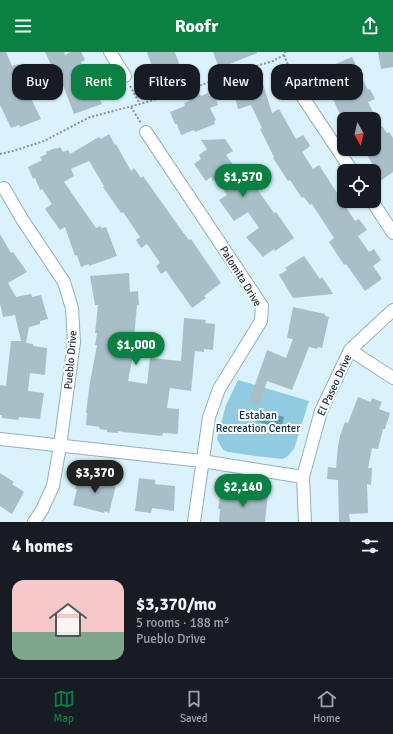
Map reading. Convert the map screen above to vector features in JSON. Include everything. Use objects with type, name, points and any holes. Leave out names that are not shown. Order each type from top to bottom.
[{"type":"street","points":[[110,52],[118,64]]},
{"type":"street","points":[[305,100],[347,164]]},
{"type":"street","name":"Palomita Drive","points":[[146,132],[262,306],[262,321],[219,389],[209,417],[194,522]]},
{"type":"street","name":"Pueblo Drive","points":[[4,188],[22,220],[64,282],[72,308],[74,342],[53,486],[42,510],[34,522]]},
{"type":"street","points":[[377,208],[393,233]]},
{"type":"street","name":"El Paseo Drive","points":[[305,522],[302,477],[321,411],[350,350],[393,310]]},
{"type":"street","points":[[350,350],[393,378]]},
{"type":"street","points":[[0,439],[202,461],[302,477]]},
{"type":"path","points":[[0,154],[44,141],[90,117],[131,107],[194,88],[223,76],[272,61],[284,54],[288,64]]},
{"type":"path","points":[[126,78],[140,104]]},
{"type":"path","points":[[131,107],[146,132]]},
{"type":"green space","name":"Estaban Recreation Center","points":[[238,380],[309,401],[294,449],[287,457],[282,459],[228,452],[223,450],[217,439],[226,405]]},
{"type":"shaded area","points":[[258,409],[284,417],[281,428],[255,421]]},
{"type":"building","points":[[0,52],[6,52],[12,66],[12,100],[32,100],[41,119],[20,127],[19,125],[11,128],[0,105]]},
{"type":"building","points":[[45,52],[64,52],[65,55],[70,52],[81,52],[85,60],[81,62],[82,64],[71,64],[71,100],[100,100],[102,104],[74,114],[63,85],[63,64],[51,64]]},
{"type":"building","points":[[147,52],[175,52],[179,64],[151,64]]},
{"type":"building","points":[[213,52],[257,52],[229,64],[218,64]]},
{"type":"building","points":[[378,52],[393,52],[393,67],[381,69]]},
{"type":"building","points":[[352,57],[355,64],[336,64]]},
{"type":"building","points":[[363,80],[375,99],[368,102],[373,112],[339,112],[333,100],[363,100]]},
{"type":"building","points":[[263,84],[272,113],[279,109],[296,139],[303,135],[308,142],[310,146],[302,152],[313,169],[319,165],[337,193],[337,208],[347,208],[355,221],[359,219],[367,230],[358,236],[369,252],[374,249],[381,260],[373,266],[382,279],[365,291],[346,264],[344,265],[329,242],[334,238],[312,204],[310,205],[304,197],[302,198],[290,180],[288,181],[273,158],[274,157],[260,129],[262,128],[251,105],[238,109],[236,100],[263,100]]},
{"type":"building","points":[[208,93],[208,100],[216,100],[218,105],[210,108],[216,120],[214,121],[215,124],[195,132],[194,130],[181,135],[170,112],[185,106],[184,103],[191,100],[200,100],[200,94],[201,96]]},
{"type":"building","points":[[381,127],[387,133],[389,132],[393,138],[393,172],[381,181],[381,164],[372,164],[367,156],[381,156]]},
{"type":"building","points":[[109,134],[131,171],[134,168],[141,178],[143,176],[182,231],[189,240],[191,239],[221,283],[204,296],[206,298],[192,308],[166,271],[161,274],[156,266],[160,263],[147,244],[141,248],[136,240],[140,237],[123,212],[121,213],[103,187],[104,186],[89,161],[71,169],[74,176],[64,182],[96,228],[101,226],[101,228],[106,227],[117,256],[89,266],[89,264],[81,267],[77,255],[75,256],[65,227],[60,230],[45,209],[52,204],[42,189],[40,190],[28,167],[42,160],[40,157],[47,154],[46,152],[55,148],[60,147],[63,152],[68,150],[70,154],[99,137],[101,139]]},
{"type":"building","points":[[225,139],[233,151],[226,155],[243,179],[248,176],[294,238],[263,257],[246,237],[259,228],[248,212],[234,221],[219,200],[227,195],[216,179],[213,181],[211,177],[206,181],[194,164],[201,159],[199,155],[207,149],[201,140]]},
{"type":"building","points":[[0,234],[11,253],[13,252],[27,272],[8,283],[16,297],[31,294],[32,297],[41,295],[48,319],[40,321],[40,324],[29,327],[26,343],[33,344],[33,346],[47,348],[45,375],[30,373],[28,391],[44,393],[40,419],[19,417],[18,420],[2,418],[2,415],[0,415],[0,385],[6,386],[11,341],[21,341],[15,315],[3,317],[0,303]]},
{"type":"building","points":[[304,256],[320,279],[322,277],[333,294],[293,298],[279,275],[287,270],[285,268]]},
{"type":"building","points":[[129,273],[130,292],[138,291],[139,305],[137,305],[132,360],[128,381],[147,384],[150,358],[181,361],[184,318],[206,320],[205,323],[215,324],[213,350],[204,349],[204,352],[195,351],[191,391],[170,388],[167,408],[179,409],[178,434],[163,433],[162,436],[118,431],[118,433],[107,432],[107,430],[99,429],[100,427],[86,425],[90,382],[97,345],[95,345],[97,333],[95,333],[98,305],[95,305],[90,276]]},
{"type":"building","points":[[293,307],[325,314],[325,316],[329,317],[322,348],[318,347],[317,349],[309,347],[292,390],[267,381],[260,405],[249,402],[267,350],[286,358],[293,339],[287,338]]},
{"type":"building","points":[[358,397],[371,402],[372,398],[382,402],[379,409],[390,413],[385,429],[383,429],[378,449],[372,448],[368,468],[372,468],[371,485],[367,484],[368,513],[349,514],[350,522],[339,522],[338,480],[327,479],[328,467],[336,468],[340,436],[345,422],[348,423]]},
{"type":"building","points":[[0,473],[14,482],[12,484],[24,492],[12,514],[0,506]]},
{"type":"building","points":[[79,476],[94,480],[95,476],[102,478],[103,476],[117,481],[109,513],[73,505],[77,489],[75,489]]},
{"type":"building","points":[[139,478],[155,480],[155,484],[175,486],[174,511],[152,508],[151,513],[135,511]]},
{"type":"building","points":[[223,491],[233,492],[232,494],[254,496],[254,492],[268,493],[265,522],[219,522],[220,509],[218,509],[220,496],[222,496]]}]
